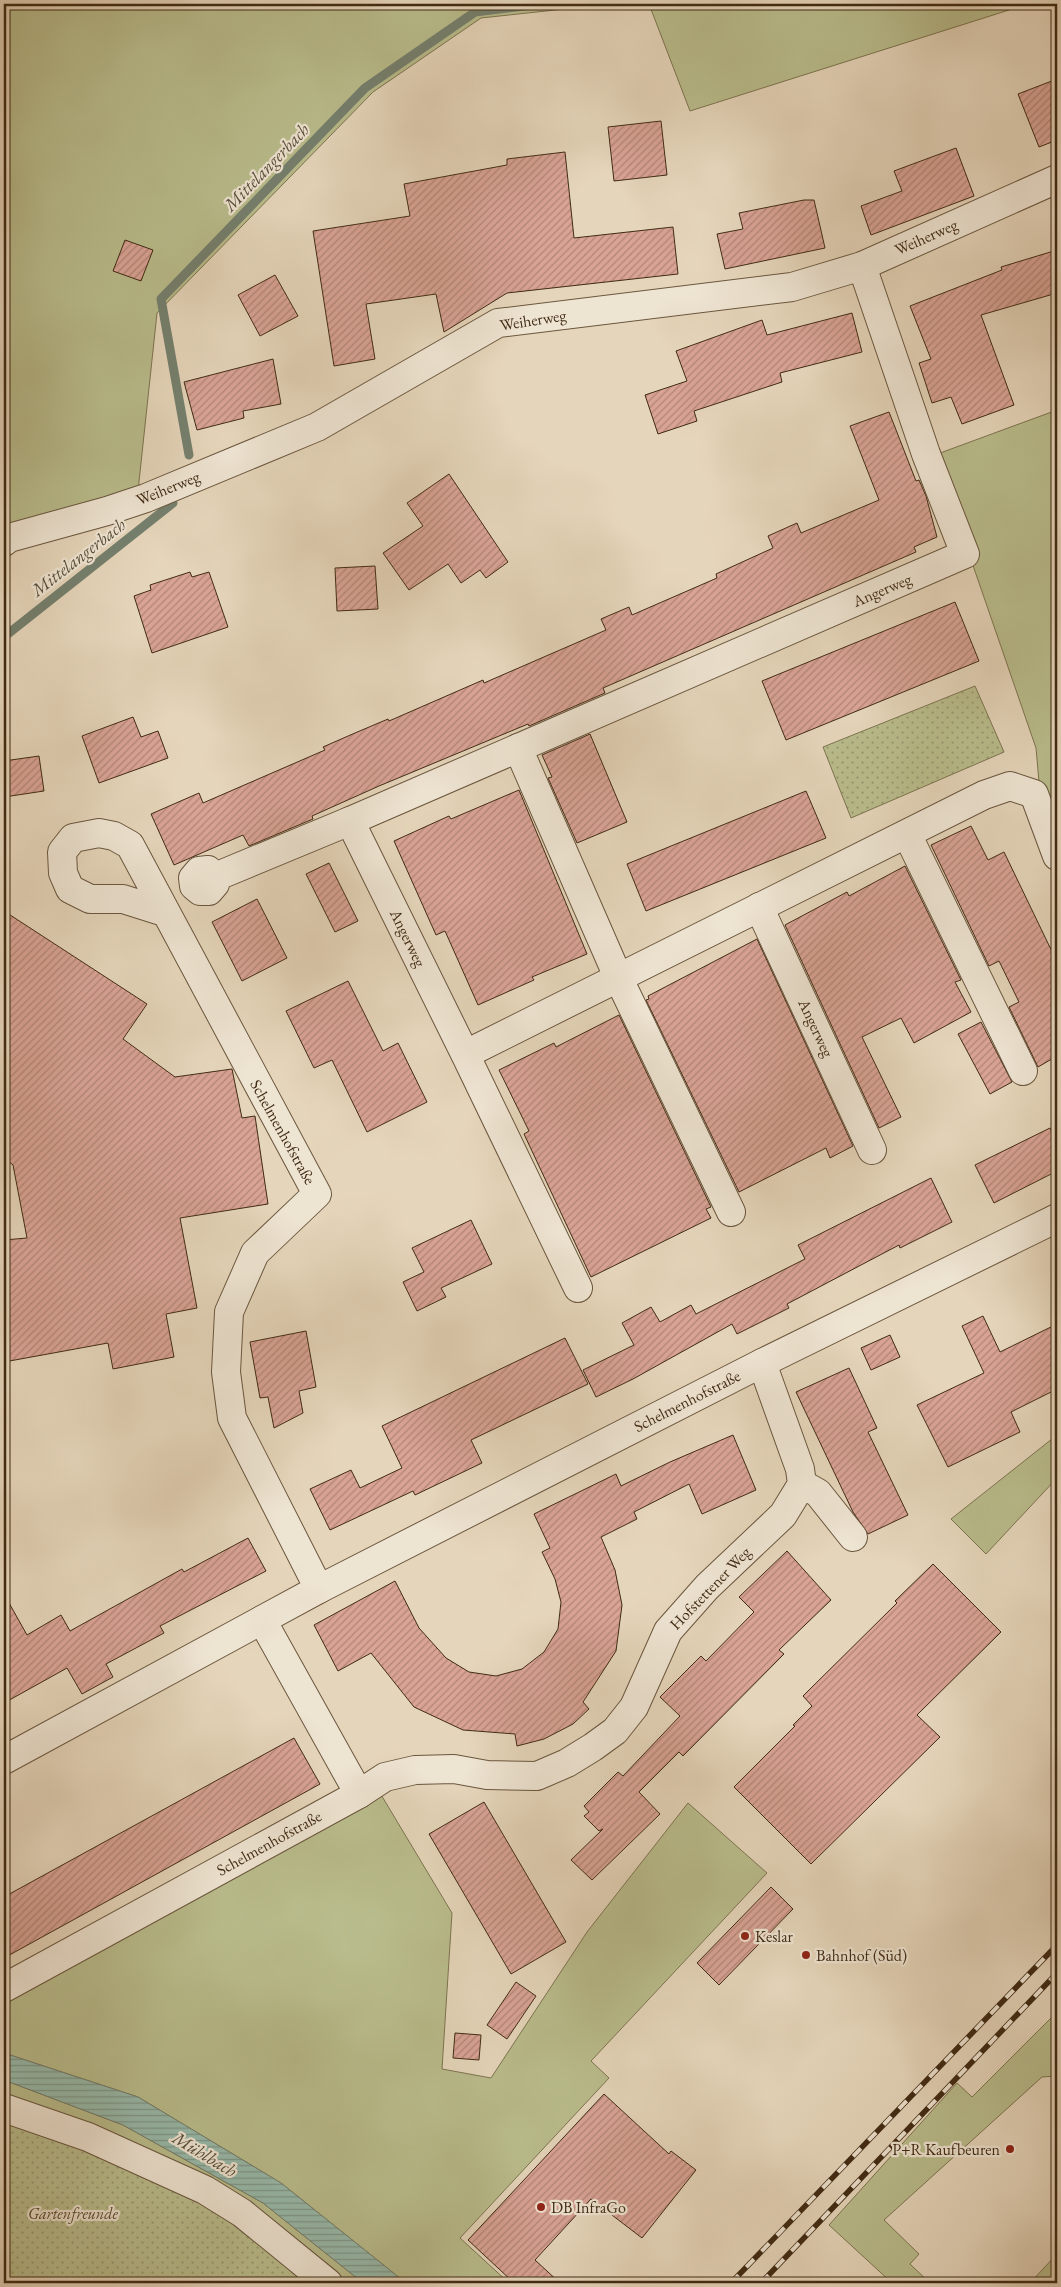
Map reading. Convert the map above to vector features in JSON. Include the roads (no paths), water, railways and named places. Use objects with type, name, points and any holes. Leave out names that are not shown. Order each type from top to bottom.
[{"type":"street","name":"Weiherweg","points":[[4,542],[8,538],[107,511],[146,498],[317,427],[498,324],[792,287],[862,266],[1057,179]]},
{"type":"street","name":"Angerweg","points":[[215,876],[350,821],[965,554],[926,454],[862,266]]},
{"type":"street","points":[[518,748],[618,977],[730,1212]]},
{"type":"street","points":[[466,1054],[984,795],[1010,786],[1034,794],[1057,856]]},
{"type":"street","name":"Angerweg","points":[[350,821],[466,1054],[578,1288]]},
{"type":"street","points":[[907,834],[1023,1071]]},
{"type":"street","name":"Angerweg","points":[[759,907],[872,1150]]},
{"type":"street","name":"Schelmenhofstraße","points":[[164,912],[317,1194],[255,1253],[229,1312],[226,1372],[232,1418],[319,1589]]},
{"type":"street","name":"Schelmenhofstraße","points":[[4,1760],[319,1589],[762,1363],[1057,1218]]},
{"type":"street","points":[[762,1363],[800,1469],[802,1484],[818,1493],[853,1537]]},
{"type":"street","name":"Hofstettener Weg","points":[[359,1794],[385,1777],[415,1770],[454,1769],[487,1774],[537,1776],[567,1763],[593,1747],[615,1731],[634,1706],[668,1631],[707,1588],[783,1515],[802,1484]]},
{"type":"street","points":[[262,1620],[359,1794]]},
{"type":"street","name":"Schelmenhofstraße","points":[[4,1988],[359,1794]]},
{"type":"street","points":[[4,2108],[88,2137],[205,2190],[242,2213],[328,2283]]},
{"type":"water","name":"Mühlbach","points":[[4,2053],[138,2097],[281,2183],[406,2283],[363,2283],[263,2203],[123,2125],[4,2080]]},
{"type":"waterway","name":"Mittelangerbach","points":[[189,455],[161,299],[365,88],[475,12],[541,4]]},
{"type":"waterway","name":"Mittelangerbach","points":[[4,637],[173,503]]},
{"type":"railway","points":[[731,2283],[1057,1945]]},
{"type":"railway","points":[[761,2283],[1057,1973]]},
{"type":"place","name":"Keslar","points":[[745,1936]]},
{"type":"place","name":"Bahnhof (Süd)","points":[[806,1955]]},
{"type":"place","name":"P+R Kaufbeuren","points":[[1010,2149]]},
{"type":"place","name":"DB InfraGo","points":[[541,2207]]},
{"type":"park label","name":"Gartenfreunde","points":[[73,2213]]}]
